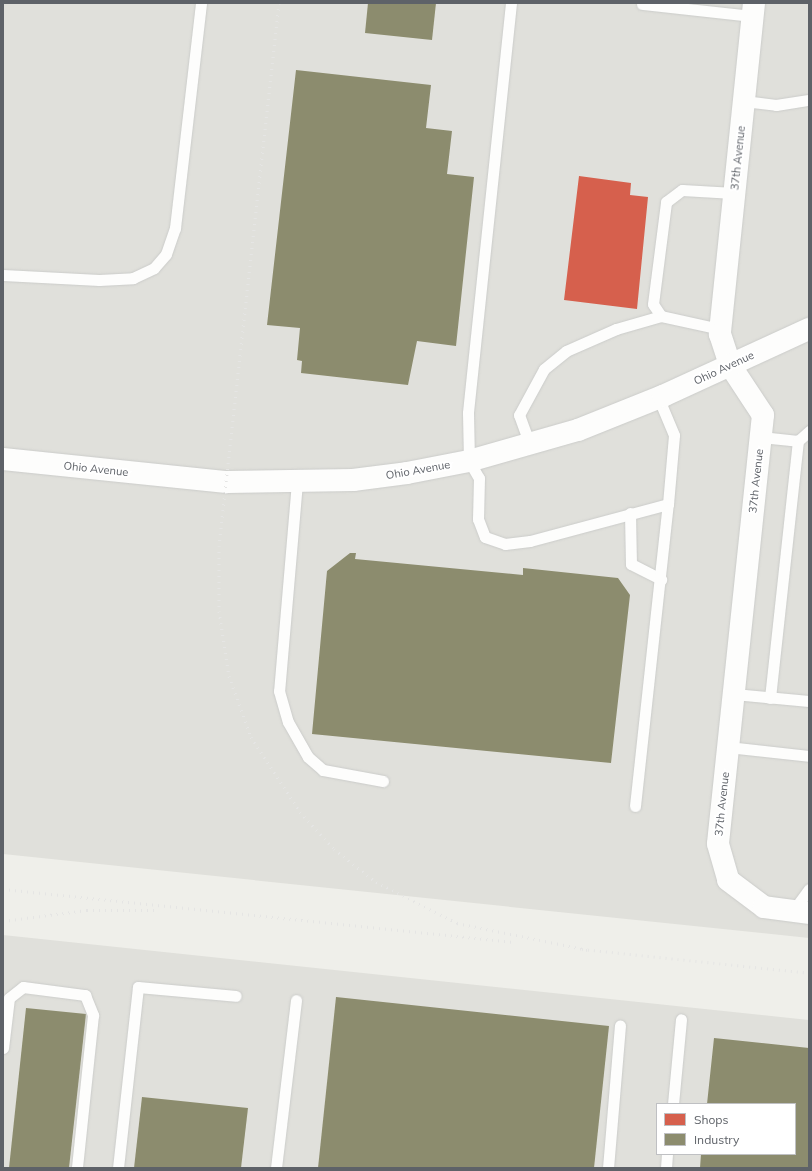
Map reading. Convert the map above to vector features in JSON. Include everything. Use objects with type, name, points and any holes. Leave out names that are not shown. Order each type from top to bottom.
[{"type":"street","name":"37th Avenue","points":[[754,9],[720,329],[730,365],[763,415],[718,844],[728,880],[764,907],[801,912]]},
{"type":"street","name":"Ohio Avenue","points":[[3,459],[227,482],[353,480],[469,461],[530,445],[658,397],[809,329]]},
{"type":"lane","points":[[3,275],[99,280],[133,278],[154,268],[166,254],[175,228],[201,3]]},
{"type":"lane","points":[[511,3],[468,413],[469,461],[479,478],[481,492],[480,530],[495,542],[530,541],[668,504]]},
{"type":"lane","points":[[642,4],[754,9]]},
{"type":"lane","points":[[744,101],[776,105],[809,100]]},
{"type":"lane","points":[[661,316],[653,304],[666,202],[682,190],[734,193]]},
{"type":"lane","points":[[530,445],[520,415],[544,369],[566,351],[616,329],[661,316],[720,329]]},
{"type":"lane","points":[[635,806],[661,579],[674,435],[658,397]]},
{"type":"lane","points":[[770,698],[798,441],[809,431]]},
{"type":"lane","points":[[761,437],[798,441]]},
{"type":"lane","points":[[297,482],[277,673],[279,691],[288,722],[308,757],[323,770],[383,781]]},
{"type":"lane","points":[[630,513],[631,564],[661,579]]},
{"type":"lane","points":[[734,694],[809,701]]},
{"type":"lane","points":[[728,747],[809,756]]},
{"type":"lane","points":[[801,912],[809,889]]},
{"type":"lane","points":[[3,1048],[9,998],[23,987],[85,994],[93,1015],[77,1168]]},
{"type":"lane","points":[[118,1168],[138,987],[236,996]]},
{"type":"lane","points":[[276,1168],[296,1000]]},
{"type":"lane","points":[[673,1103],[681,1019]]},
{"type":"lane","points":[[608,1168],[620,1026]]},
{"type":"lane","points":[[666,1168],[667,1155]]},
{"type":"shaded area","points":[[3,3],[809,3],[809,938],[3,854]]},
{"type":"shaded area","points":[[3,935],[809,1020],[809,1168],[3,1168]]},
{"type":"building: Shops","points":[[579,176],[631,183],[630,195],[648,197],[637,309],[564,300]]},
{"type":"building: Industry","points":[[368,3],[436,3],[432,40],[365,33]]},
{"type":"building: Industry","points":[[296,70],[431,85],[426,128],[452,131],[447,174],[474,177],[456,346],[417,341],[408,385],[301,373],[302,361],[297,360],[300,328],[267,325]]},
{"type":"building: Industry","points":[[350,553],[356,553],[355,559],[523,575],[523,568],[618,578],[630,595],[611,763],[312,734],[327,571]]},
{"type":"building: Industry","points":[[336,997],[609,1026],[594,1168],[318,1168]]},
{"type":"building: Industry","points":[[26,1008],[86,1014],[69,1168],[9,1168]]},
{"type":"building: Industry","points":[[714,1038],[809,1048],[809,1168],[700,1168],[701,1155],[796,1155],[796,1103],[707,1103]]},
{"type":"building: Industry","points":[[142,1097],[248,1108],[241,1168],[134,1168]]},
{"type":"railway","points":[[279,3],[219,546],[219,611],[229,676],[251,737],[300,812],[334,849],[376,882],[457,923],[588,950]]},
{"type":"railway","points":[[3,889],[515,942]]},
{"type":"railway","points":[[3,921],[87,910],[156,910]]},
{"type":"railway","points":[[582,949],[809,973]]}]
